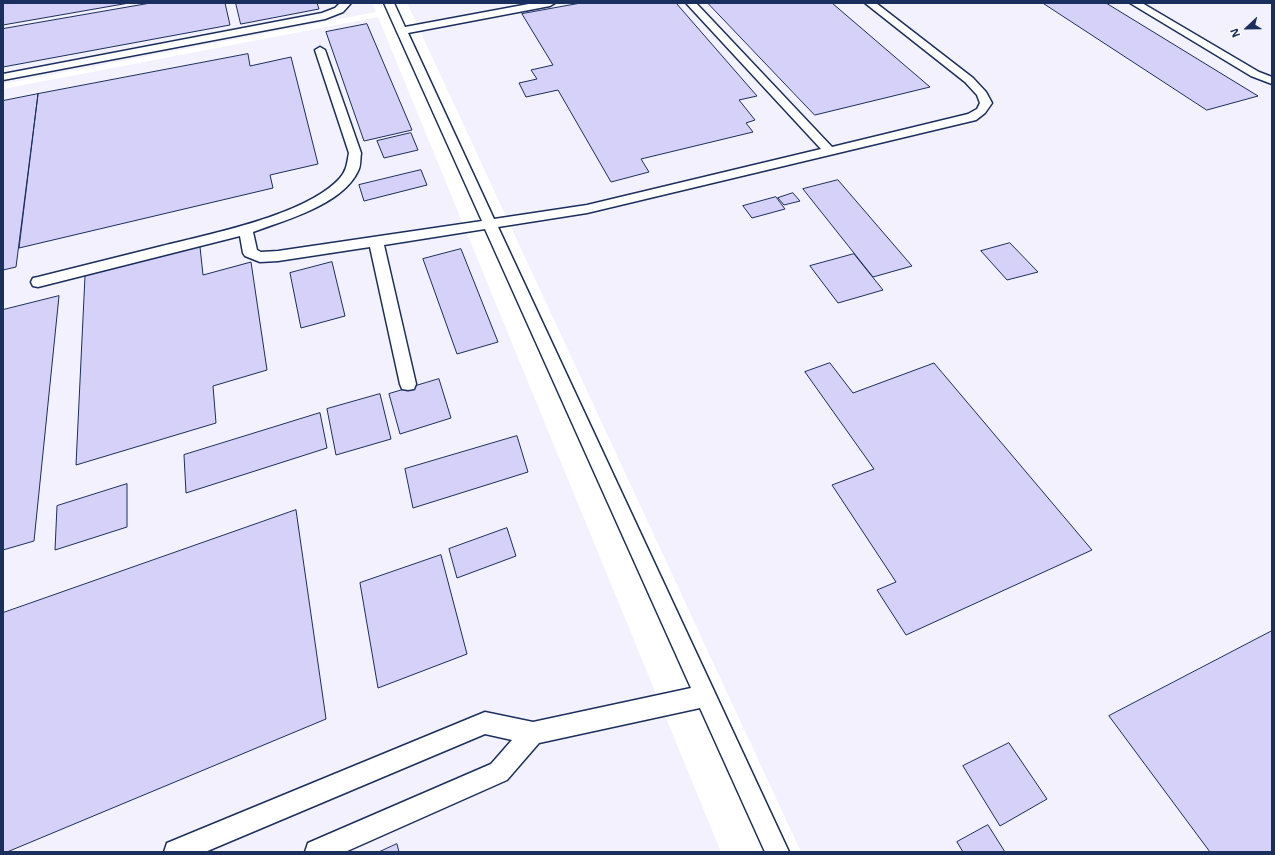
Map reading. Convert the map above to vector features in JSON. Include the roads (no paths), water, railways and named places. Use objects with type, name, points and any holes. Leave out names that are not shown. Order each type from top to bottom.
[{"type":"lane","points":[[3,77],[325,16],[339,10],[346,3]]},
{"type":"lane","points":[[389,3],[777,852]]},
{"type":"lane","points":[[401,31],[550,3]]},
{"type":"lane","points":[[691,3],[828,151]]},
{"type":"lane","points":[[246,230],[250,252],[260,257],[278,256],[587,209],[972,117],[981,111],[986,103],[982,94],[969,80],[870,3]]},
{"type":"lane","points":[[1135,3],[1255,74],[1272,81]]},
{"type":"lane","points":[[38,282],[246,230],[323,198],[344,182],[353,169],[355,152],[320,50]]},
{"type":"lane","points":[[376,241],[408,384]]},
{"type":"lane","points":[[176,852],[485,723],[533,733],[706,696]]},
{"type":"lane","points":[[317,852],[499,772],[533,733]]}]
